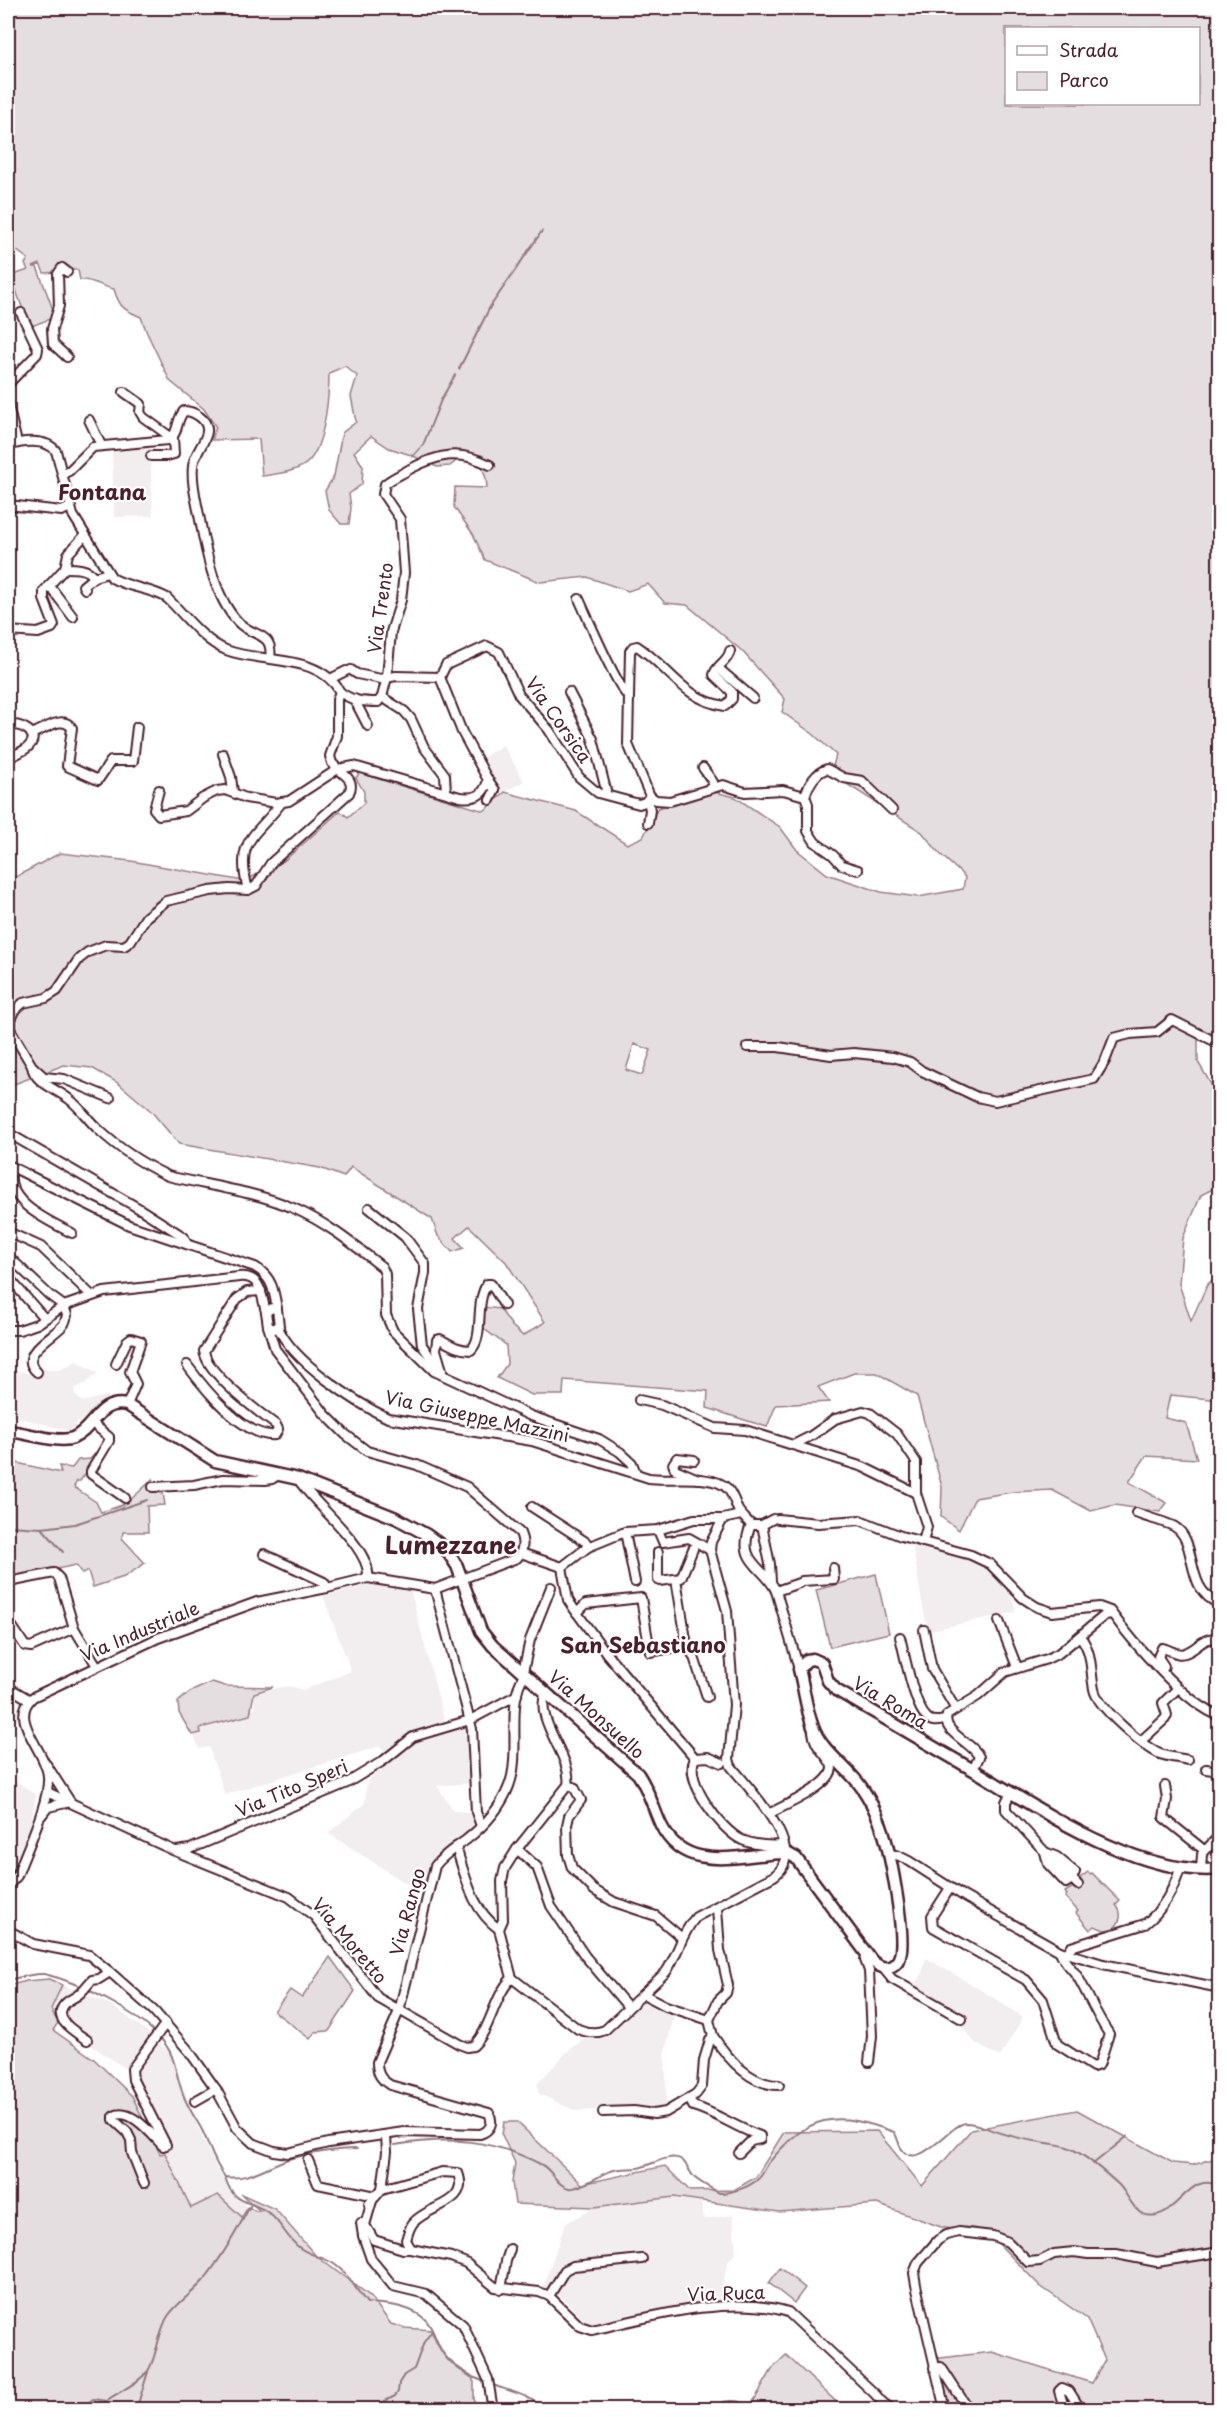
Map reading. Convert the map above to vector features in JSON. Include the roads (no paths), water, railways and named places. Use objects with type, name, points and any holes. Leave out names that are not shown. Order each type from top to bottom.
[{"type":"main road","points":[[8,1431],[66,1440],[76,1437],[106,1407],[121,1404],[127,1406]]},
{"type":"main road","name":"Via Monsuello","points":[[127,1406],[214,1461],[298,1479],[396,1518],[427,1535],[445,1548],[462,1578],[481,1631],[493,1646],[638,1774],[647,1787],[661,1826],[671,1841],[699,1858],[714,1859],[785,1849]]},
{"type":"main road","name":"Via Roma","points":[[799,1669],[807,1660],[818,1660],[822,1663],[828,1681],[836,1690],[973,1770]]},
{"type":"main road","points":[[785,1849],[796,1858],[872,1961],[883,1968],[896,1965],[902,1949],[898,1909],[881,1825],[863,1789],[824,1745],[813,1727],[799,1669]]},
{"type":"main road","points":[[973,1770],[1073,1827],[1147,1862],[1180,1869],[1220,1869]]},
{"type":"street","points":[[67,272],[62,268],[58,274],[59,306],[52,328],[53,344],[67,357]]},
{"type":"street","points":[[8,384],[37,354],[38,349],[21,313]]},
{"type":"street","points":[[124,392],[141,404],[140,412],[143,417],[173,437],[174,454],[151,456]]},
{"type":"street","points":[[8,405],[17,443]]},
{"type":"street","points":[[62,474],[69,471],[88,450],[101,445],[146,444],[173,437],[178,430],[179,417],[184,411],[190,411],[205,421],[208,427],[207,434],[193,465],[207,554],[221,598],[239,623],[268,640],[271,645],[270,659]]},
{"type":"street","points":[[88,420],[101,445]]},
{"type":"street","points":[[8,446],[17,443],[46,443],[52,446],[56,450],[70,507],[108,573],[119,582],[159,593],[167,598],[211,642],[225,650],[316,670],[332,678],[340,692],[354,699],[378,702],[382,697],[387,677]]},
{"type":"street","name":"Via Trento","points":[[387,677],[391,632],[401,600],[404,573],[400,519],[382,494],[383,487],[388,481],[432,458],[444,455],[471,457],[490,465]]},
{"type":"street","points":[[8,505],[62,512],[70,507]]},
{"type":"street","points":[[8,631],[38,633],[52,628],[54,625],[43,596],[49,585],[66,568],[68,554],[85,535]]},
{"type":"street","points":[[66,568],[91,573],[94,578]]},
{"type":"street","points":[[85,589],[83,586],[85,583],[108,573]]},
{"type":"street","points":[[49,585],[73,617]]},
{"type":"street","points":[[579,599],[614,673],[628,696]]},
{"type":"street","name":"Via Corsica","points":[[440,677],[446,666],[487,646],[494,648],[499,652],[519,695],[549,730],[579,777],[598,793],[639,804],[649,798],[656,801],[670,801],[723,785],[744,792],[783,790],[805,796]]},
{"type":"street","points":[[648,823],[649,798],[628,744],[630,651],[633,647],[638,646],[684,689],[715,705],[725,706],[732,699],[732,692],[714,675],[718,668],[726,662],[730,651]]},
{"type":"street","points":[[718,668],[753,699]]},
{"type":"street","points":[[332,678],[349,671],[381,679],[440,677],[462,732],[495,790],[490,800]]},
{"type":"street","points":[[110,1098],[64,1079],[44,1077],[32,1066],[10,1029],[10,1020],[14,1011],[23,1003],[46,998],[57,992],[71,969],[88,951],[106,945],[124,946],[130,942],[146,916],[166,901],[223,889],[248,890],[256,886],[271,863],[326,814],[352,787],[351,782],[332,763],[330,756],[337,736],[340,692]]},
{"type":"street","name":"Via Corsica","points":[[569,692],[593,739],[606,790],[605,794]]},
{"type":"street","points":[[382,697],[404,711],[411,719],[424,747],[445,775],[446,792]]},
{"type":"street","points":[[354,699],[368,726]]},
{"type":"street","points":[[31,734],[58,722],[64,721],[70,724],[72,728],[67,766],[98,780],[111,761],[133,760],[137,727]]},
{"type":"street","points":[[8,725],[21,725],[31,734],[32,742],[28,747],[8,758]]},
{"type":"street","points":[[223,754],[233,792]]},
{"type":"street","points":[[159,789],[154,809],[159,815],[186,811],[217,791],[233,792],[246,798],[290,801],[338,769],[354,766],[473,799],[486,788],[488,780]]},
{"type":"street","points":[[703,768],[713,782],[713,787]]},
{"type":"street","points":[[858,870],[842,866],[833,855],[815,842],[808,831],[808,804],[805,796],[809,785],[819,771],[827,769],[844,778],[862,781],[892,810]]},
{"type":"street","points":[[248,890],[242,860],[244,851],[282,802]]},
{"type":"street","points":[[747,1047],[778,1047],[831,1055],[854,1053],[893,1057],[910,1062],[922,1071],[976,1097],[995,1101],[1094,1079],[1105,1061],[1114,1038],[1157,1032],[1172,1020],[1220,1044]]},
{"type":"street","points":[[32,1066],[33,1071],[42,1082],[69,1099],[99,1130],[125,1151],[155,1170],[168,1176],[259,1197],[293,1208],[325,1224],[382,1267],[385,1274],[386,1315],[393,1331],[434,1371],[531,1416],[599,1439],[626,1457],[632,1463],[636,1473]]},
{"type":"street","points":[[8,1133],[147,1213],[184,1237],[187,1244]]},
{"type":"street","points":[[72,1233],[42,1217],[23,1202],[15,1193],[10,1166],[129,1225],[264,1272],[272,1281],[273,1286],[271,1309],[275,1349],[294,1375],[345,1434],[367,1450],[417,1465],[467,1487],[520,1533],[524,1541],[517,1558],[435,1589],[470,1720],[476,1812],[481,1826]]},
{"type":"street","points":[[369,1208],[405,1237],[424,1264],[425,1273],[418,1310],[422,1345],[442,1374]]},
{"type":"street","points":[[8,1232],[41,1247],[92,1295]]},
{"type":"street","points":[[8,1256],[64,1306],[68,1315],[63,1324],[33,1353],[30,1362],[32,1368],[37,1372]]},
{"type":"street","points":[[8,1276],[45,1318]]},
{"type":"street","points":[[8,1330],[37,1324],[64,1306],[92,1295],[167,1283],[244,1276],[257,1281],[263,1302],[271,1309]]},
{"type":"street","points":[[442,1374],[436,1350],[437,1340],[440,1339],[465,1350],[474,1348],[478,1337],[479,1303],[487,1284],[491,1284],[504,1305]]},
{"type":"street","points":[[187,1365],[209,1394],[235,1417],[263,1435],[275,1436],[278,1429],[276,1425],[227,1384],[207,1361],[204,1351],[237,1299],[248,1292],[261,1291]]},
{"type":"street","name":"Via Giuseppe Mazzini","points":[[273,1330],[313,1369],[368,1409],[388,1418],[532,1441],[663,1480],[698,1479],[717,1482],[727,1487],[741,1515]]},
{"type":"street","points":[[116,1364],[127,1341],[131,1338],[141,1341],[130,1372],[136,1382],[127,1406]]},
{"type":"street","points":[[639,1400],[662,1405],[715,1428],[745,1430],[880,1473],[916,1493]]},
{"type":"street","points":[[793,1445],[811,1436],[835,1419],[863,1411],[870,1413],[897,1434],[916,1462],[916,1493],[927,1527],[923,1542]]},
{"type":"street","points":[[91,1422],[109,1437],[109,1442],[91,1474],[125,1498]]},
{"type":"street","name":"Via Giuseppe Mazzini","points":[[694,1460],[677,1458],[673,1464],[675,1468],[698,1479]]},
{"type":"street","name":"Via Monsuello","points":[[153,1487],[194,1485],[223,1479],[265,1480],[278,1475]]},
{"type":"street","points":[[298,1479],[357,1548],[368,1566],[368,1578]]},
{"type":"street","points":[[313,1497],[314,1485]]},
{"type":"street","points":[[321,1504],[320,1497],[327,1491]]},
{"type":"street","points":[[532,1507],[586,1542],[588,1546]]},
{"type":"street","points":[[1136,1513],[1174,1526],[1182,1534],[1191,1566],[1203,1593],[1209,1600],[1220,1604]]},
{"type":"street","points":[[710,1550],[695,1546],[689,1538],[663,1542],[658,1530],[694,1519],[723,1519],[741,1515],[751,1525],[762,1525],[776,1519],[818,1523],[860,1520],[901,1536],[971,1555],[990,1564],[1023,1598],[1037,1607],[1052,1612],[1100,1607],[1112,1614],[1178,1688],[1199,1706],[1220,1716]]},
{"type":"street","points":[[546,1692],[543,1699],[545,1713],[567,1770],[568,1785],[517,1849],[505,1868],[502,1881],[503,1920],[500,1929],[512,1978],[578,2029],[599,2033],[605,2030],[666,1972],[689,1924],[696,1917],[717,1908],[780,1872],[785,1863],[785,1849],[768,1811],[731,1766],[729,1759],[734,1705],[727,1611],[710,1550],[711,1542],[723,1519]]},
{"type":"street","points":[[751,1525],[747,1536],[748,1555],[756,1568],[771,1581],[776,1591],[799,1669]]},
{"type":"street","points":[[762,1525],[771,1581]]},
{"type":"street","points":[[1216,1527],[1217,1564],[1220,1569]]},
{"type":"street","name":"Via Rango","points":[[386,2136],[419,2131],[480,2134],[486,2132],[491,2126],[492,2119],[489,2113],[482,2110],[390,2085],[381,2078],[377,2070],[377,2062],[399,2011],[435,1866],[442,1855],[456,1847],[481,1826],[495,1811],[509,1788],[516,1757],[514,1716],[517,1695],[530,1640],[553,1583],[562,1570],[588,1546],[625,1532],[658,1530]]},
{"type":"street","points":[[625,1532],[635,1582]]},
{"type":"street","points":[[658,1552],[658,1580],[676,1579],[682,1576],[695,1546]]},
{"type":"street","points":[[521,1553],[562,1570],[568,1600],[577,1613],[621,1671],[695,1758]]},
{"type":"street","points":[[264,1554],[324,1582],[327,1588]]},
{"type":"street","points":[[776,1591],[801,1582],[834,1579],[833,1568]]},
{"type":"street","points":[[9,1582],[54,1573],[58,1578],[74,1628],[97,1666]]},
{"type":"street","name":"Via Industriale","points":[[30,1700],[158,1638],[257,1602],[368,1578],[435,1589]]},
{"type":"street","points":[[676,1579],[687,1645],[694,1657],[707,1697]]},
{"type":"street","points":[[577,1613],[586,1604],[641,1598],[650,1652],[687,1645]]},
{"type":"street","points":[[973,1770],[979,1757],[976,1750],[948,1727],[945,1720],[947,1714],[978,1696],[1005,1672],[1059,1653],[1105,1615],[1112,1614]]},
{"type":"street","points":[[8,1620],[25,1646],[31,1647],[74,1628]]},
{"type":"street","points":[[999,1620],[1017,1668]]},
{"type":"street","points":[[924,1630],[932,1669],[955,1708]]},
{"type":"street","points":[[1080,1636],[1090,1654],[1094,1692],[1120,1724],[1160,1754],[1188,1760]]},
{"type":"street","points":[[900,1637],[915,1694],[926,1717],[934,1721],[945,1720]]},
{"type":"street","points":[[1162,1671],[1164,1666],[1158,1657],[1162,1648],[1177,1654],[1185,1653],[1202,1641],[1220,1638]]},
{"type":"street","points":[[8,1687],[30,1700],[24,1708],[24,1721],[45,1763],[56,1776],[70,1803]]},
{"type":"street","points":[[1141,1741],[1165,1719],[1167,1712],[1163,1703],[1178,1688]]},
{"type":"street","name":"Via Tito Speri","points":[[175,1851],[190,1849],[347,1783],[374,1768],[413,1737],[470,1720],[517,1695]]},
{"type":"street","points":[[768,1811],[819,1786],[832,1771],[832,1765],[813,1741],[813,1727]]},
{"type":"street","points":[[695,1758],[708,1757],[722,1763]]},
{"type":"street","points":[[695,1758],[692,1769],[697,1788],[726,1828],[741,1840],[785,1849]]},
{"type":"street","points":[[8,1886],[17,1876],[47,1792],[45,1763]]},
{"type":"street","points":[[1206,1769],[1220,1771]]},
{"type":"street","points":[[568,1785],[574,1787],[581,1800],[569,1816],[567,1826],[568,1855],[572,1868],[594,1890],[614,1902],[656,1916],[682,1938]]},
{"type":"street","points":[[1165,1786],[1167,1799],[1164,1818],[1204,1850]]},
{"type":"street","points":[[47,1792],[56,1793],[70,1803],[175,1851]]},
{"type":"street","points":[[1011,1792],[1006,1802],[1006,1810],[1045,1852],[1057,1857],[1075,1872],[1072,1879],[1066,1883],[1048,1864],[1045,1852]]},
{"type":"street","points":[[37,1819],[48,1807],[70,1803]]},
{"type":"street","points":[[1201,1870],[1200,1861],[1204,1850],[1220,1835]]},
{"type":"street","points":[[456,1847],[473,1899],[488,1921],[500,1929]]},
{"type":"street","points":[[517,1849],[537,1867],[551,1906],[585,1956],[628,2007]]},
{"type":"street","name":"Via Moretto","points":[[175,1851],[289,1897],[314,1916],[368,1989],[399,2011]]},
{"type":"street","points":[[888,1854],[899,1856],[950,1888],[1064,1952],[1103,1964],[1220,1988]]},
{"type":"street","points":[[890,1865],[905,1864],[917,1868]]},
{"type":"street","points":[[1064,1952],[1071,1947],[1145,1924],[1154,1918],[1167,1898],[1180,1869]]},
{"type":"street","points":[[1072,1879],[1078,1885]]},
{"type":"street","points":[[950,1888],[932,1916],[933,1927],[1026,1980],[1043,2000],[1057,2044],[1093,2067],[1099,2066],[1109,2034],[1077,1976],[1065,1964],[1064,1952]]},
{"type":"street","points":[[717,1908],[720,1950],[728,1984],[726,1993],[718,2001],[709,2020],[713,2036],[733,2062],[757,2081],[779,2085]]},
{"type":"street","points":[[8,1930],[22,1940],[33,1944],[89,1955],[110,1972],[164,2025],[202,2068],[244,2136],[253,2143],[274,2151],[288,2153],[328,2143],[386,2136],[387,2152],[382,2189],[362,2216],[361,2226],[371,2259],[393,2286],[426,2294],[463,2325],[488,2383],[493,2409]]},
{"type":"street","points":[[867,1954],[865,1960],[869,1971],[872,2036],[869,2062]]},
{"type":"street","points":[[883,1968],[891,1980],[962,2019]]},
{"type":"street","points":[[87,2040],[71,2029],[60,2014],[64,2004],[82,1992],[87,1984],[110,1972]]},
{"type":"street","points":[[399,2011],[459,2044],[467,2047],[473,2046],[481,2035],[502,1988],[512,1978]]},
{"type":"street","points":[[643,1994],[666,2006],[709,2020]]},
{"type":"street","points":[[144,2183],[132,2153],[131,2140],[127,2132],[114,2120],[114,2116],[122,2114],[133,2118],[163,2146],[166,2145],[133,2080],[132,2069],[164,2025]]},
{"type":"street","points":[[603,2112],[634,2111],[654,2114],[666,2112],[689,2098],[702,2086],[705,2060],[713,2036]]},
{"type":"street","points":[[195,2101],[216,2089]]},
{"type":"street","points":[[689,2098],[693,2106],[713,2112],[720,2119],[760,2136],[760,2139],[751,2141],[739,2153]]},
{"type":"street","points":[[308,2160],[318,2184],[374,2199]]},
{"type":"street","points":[[382,2189],[442,2172],[458,2174],[462,2182],[461,2190],[455,2196],[414,2221],[406,2240],[411,2248]]},
{"type":"street","points":[[374,2199],[365,2225],[374,2241],[403,2249],[411,2248],[451,2257],[466,2263],[488,2283],[501,2289],[539,2292],[549,2296],[565,2270],[573,2266],[642,2259]]},
{"type":"street","points":[[945,2409],[925,2331],[914,2273],[918,2263],[931,2247],[946,2235],[959,2232],[993,2236],[1008,2242],[1028,2262],[1040,2261],[1054,2254],[1074,2252],[1116,2254],[1157,2262],[1220,2252]]},
{"type":"street","points":[[501,2289],[510,2249]]},
{"type":"street","name":"Via Ruca","points":[[549,2296],[580,2326],[592,2330],[677,2311],[715,2307],[775,2308],[788,2312],[869,2387],[882,2406],[893,2409]]},
{"type":"street","points":[[934,2368],[941,2367],[950,2377],[969,2409]]},
{"type":"street","points":[[1065,2409],[1059,2391],[1062,2388],[1069,2391],[1081,2409]]},
{"type":"waterway","points":[[459,369],[490,307],[542,231]]},
{"type":"waterway","points":[[412,457],[423,445],[441,400],[455,375]]},
{"type":"waterway","points":[[42,1528],[75,1524],[147,1500]]},
{"type":"waterway","points":[[8,1526],[42,1528],[63,1552]]},
{"type":"waterway","points":[[8,1980],[40,1974],[59,1978],[114,2003],[148,2027],[161,2039],[170,2052],[186,2102],[225,2177],[243,2177],[300,2156],[357,2149]]},
{"type":"waterway","points":[[395,2145],[434,2141],[488,2145],[524,2156],[542,2165],[561,2184],[569,2188],[578,2187],[614,2170],[638,2168],[666,2158],[677,2158],[684,2162],[695,2178],[719,2193],[750,2185],[761,2176],[782,2147],[810,2126],[824,2121],[839,2119],[855,2121],[894,2132],[901,2148],[908,2154],[916,2155],[925,2152],[959,2125],[970,2123],[997,2132],[1072,2149],[1114,2181],[1138,2211],[1146,2215],[1157,2215],[1166,2211],[1200,2184],[1209,2183],[1220,2187]]},
{"type":"waterway","points":[[1093,2164],[1128,2136]]},
{"type":"waterway","points":[[225,2177],[229,2187],[238,2198],[270,2214],[300,2248],[339,2268],[367,2303],[402,2307],[425,2319],[440,2348],[451,2362],[485,2382]]},
{"type":"waterway","points":[[80,2410],[93,2399],[106,2401],[143,2377],[153,2361],[168,2316],[211,2271],[250,2206]]},
{"type":"waterway","points":[[368,2410],[395,2396],[404,2375],[414,2369],[424,2342],[432,2331]]},
{"type":"waterway","points":[[136,2410],[148,2372]]},
{"type":"waterway","points":[[490,2384],[526,2397],[544,2410]]},
{"type":"waterway","points":[[704,2410],[730,2401],[743,2403],[756,2410]]},
{"type":"district","name":"Fontana","points":[[102,493]]},
{"type":"district","name":"Lumezzane","points":[[451,1546]]},
{"type":"district","name":"San Sebastiano","points":[[643,1646]]}]
